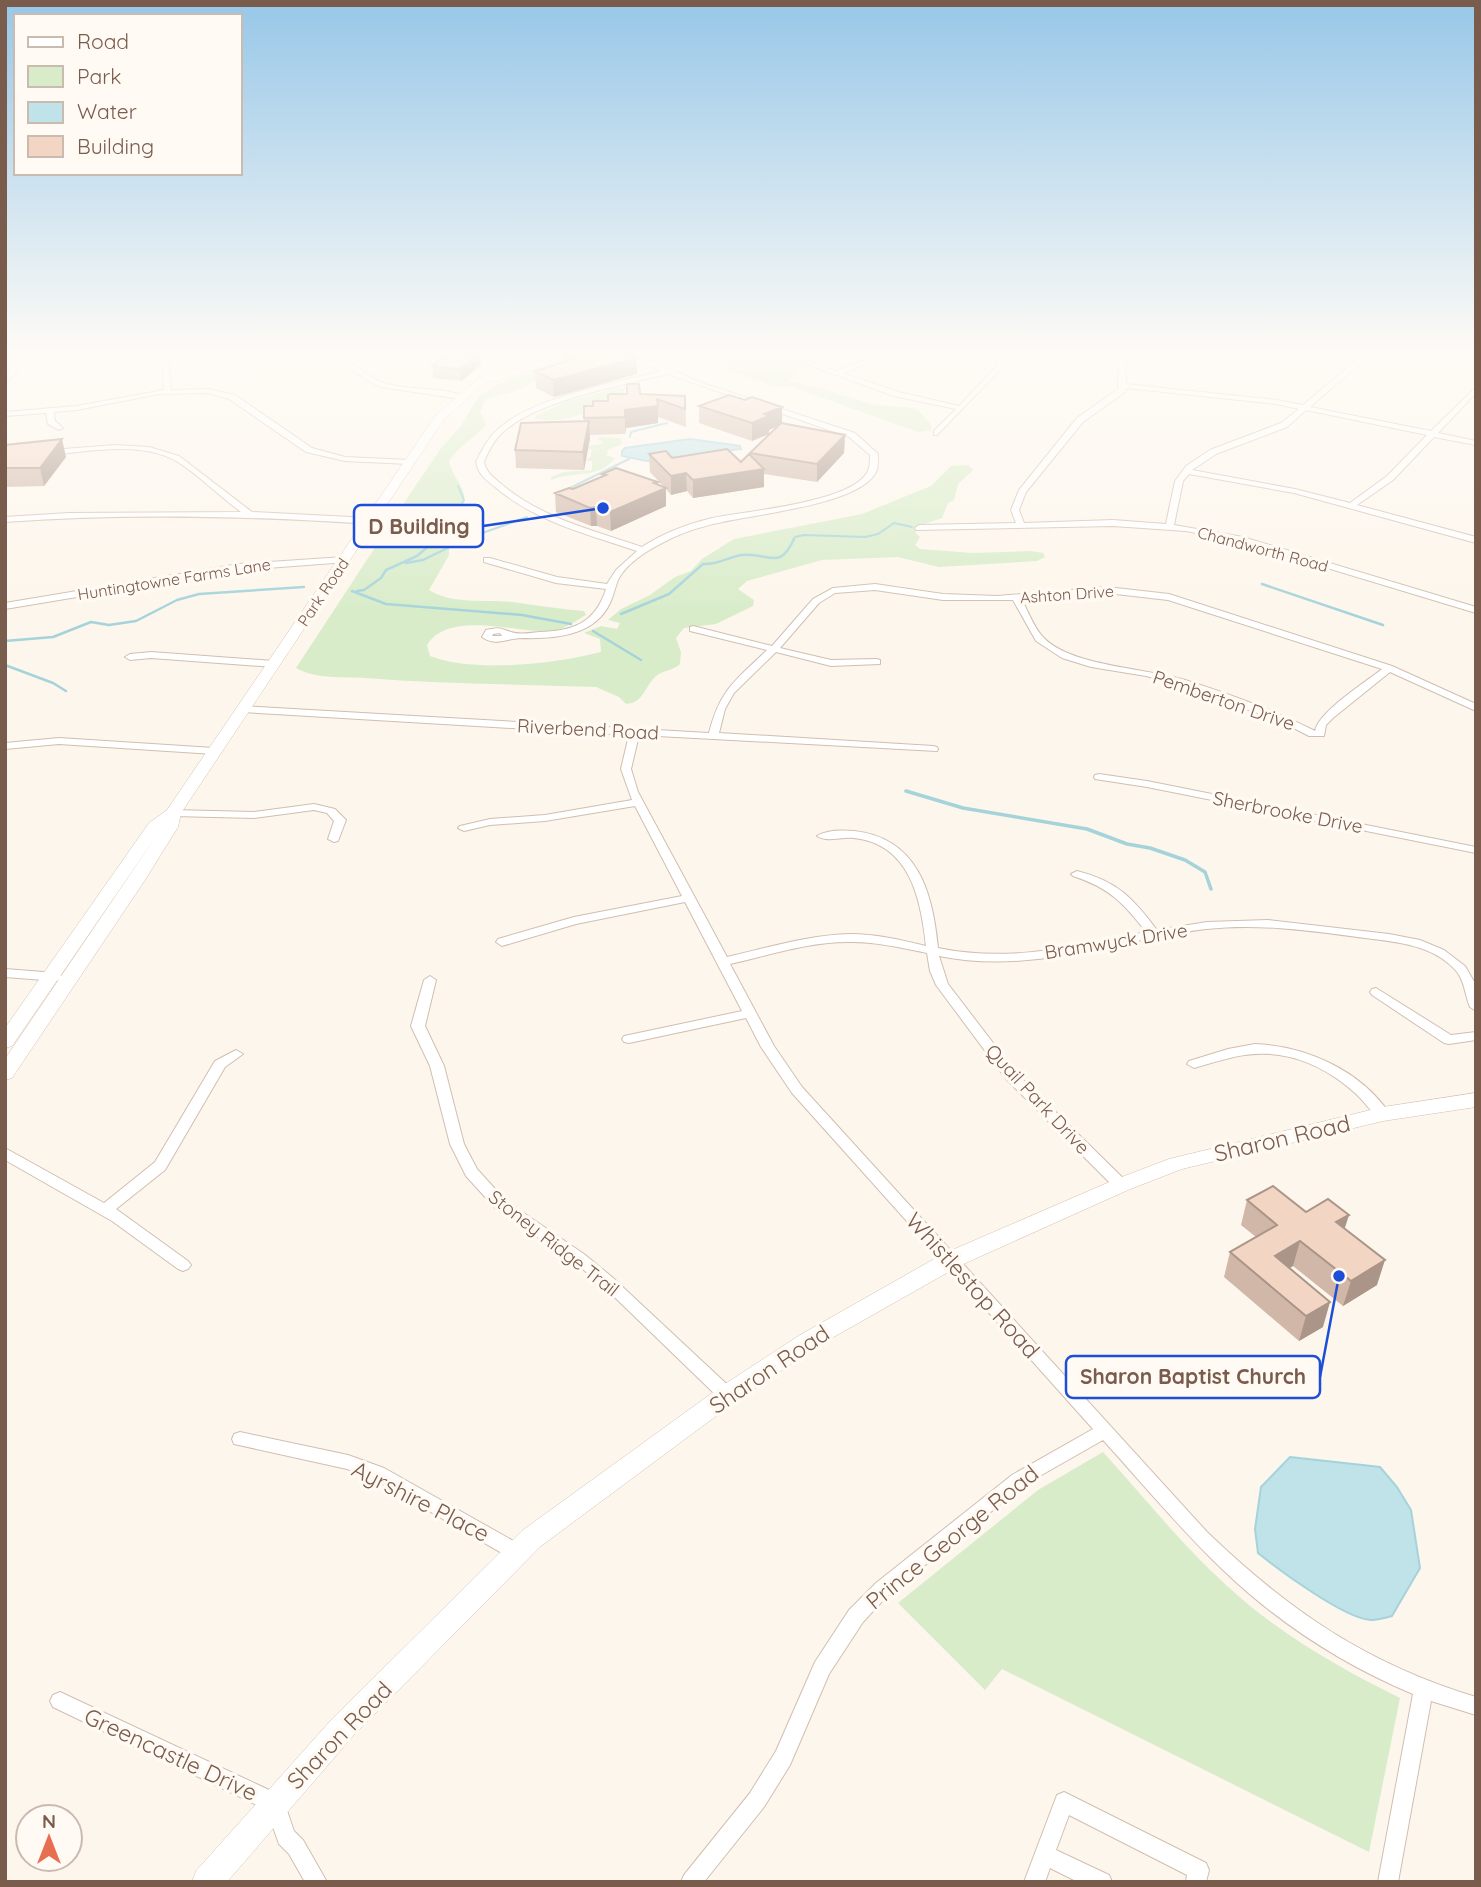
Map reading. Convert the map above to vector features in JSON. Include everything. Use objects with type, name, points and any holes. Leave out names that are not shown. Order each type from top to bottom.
[{"type":"main road","name":"Park Road","points":[[5,1074],[62,977],[170,827],[173,813],[423,441]]},
{"type":"main road","name":"Park Road","points":[[6,1041],[62,977]]},
{"type":"main road","name":"Sharon Road","points":[[207,1882],[342,1727],[532,1538],[727,1395],[856,1311],[951,1261],[1176,1164],[1383,1114],[1476,1100]]},
{"type":"street","points":[[293,441],[319,454],[345,459],[409,462]]},
{"type":"street","points":[[493,441],[480,462],[483,472],[505,494],[532,511],[643,550]]},
{"type":"street","points":[[508,635],[548,636],[578,628],[600,612],[617,573],[643,550],[710,522],[841,495],[866,480],[876,462],[869,447],[861,441]]},
{"type":"street","points":[[1021,526],[1015,510],[1022,492],[1063,441]]},
{"type":"street","points":[[1170,526],[1179,481],[1187,471],[1213,452],[1242,441]]},
{"type":"street","points":[[1352,506],[1391,478],[1426,441]]},
{"type":"street","points":[[46,453],[109,449],[162,453],[174,457],[211,484],[226,499],[250,514]]},
{"type":"street","points":[[1187,471],[1273,486],[1476,540]]},
{"type":"street","points":[[5,520],[111,515],[250,514],[370,521]]},
{"type":"street","name":"Chandworth Road","points":[[919,528],[1113,523],[1170,526],[1240,539],[1476,610]]},
{"type":"street","name":"Huntingtowne Farms Lane","points":[[5,606],[239,567],[344,560]]},
{"type":"street","points":[[486,560],[546,578],[609,587]]},
{"type":"street","name":"Ashton Drive","points":[[713,736],[720,709],[730,691],[774,649],[816,601],[840,589],[875,587],[951,597],[1016,598],[1092,590],[1129,591],[1169,597],[1389,668],[1476,708]]},
{"type":"street","name":"Pemberton Drive","points":[[1016,598],[1039,639],[1065,656],[1091,664],[1181,682],[1288,721],[1313,734],[1320,734],[1321,724],[1329,716],[1389,668]]},
{"type":"street","points":[[693,629],[831,663],[877,662]]},
{"type":"street","points":[[130,657],[151,655],[274,664]]},
{"type":"street","name":"Riverbend Road","points":[[242,709],[933,749]]},
{"type":"street","name":"Whistlestop Road","points":[[635,732],[626,769],[628,780],[750,1013],[797,1090],[1201,1537],[1257,1589],[1338,1646],[1424,1688],[1476,1706]]},
{"type":"street","points":[[5,746],[59,741],[214,751]]},
{"type":"street","name":"Sherbrooke Drive","points":[[1099,777],[1147,783],[1476,850]]},
{"type":"street","points":[[464,828],[638,802]]},
{"type":"street","points":[[173,813],[254,815],[303,807],[323,808],[337,815],[340,820],[334,839]]},
{"type":"street","name":"Quail Park Drive","points":[[822,836],[865,836],[898,850],[913,871],[928,917],[938,978],[985,1043],[1032,1097],[1122,1185]]},
{"type":"street","points":[[1077,874],[1101,881],[1122,893],[1155,935]]},
{"type":"street","points":[[502,942],[575,921],[689,898]]},
{"type":"street","name":"Bramwyck Drive","points":[[723,962],[852,938],[967,957],[1005,959],[1219,925],[1253,923],[1411,941],[1438,951],[1460,967],[1469,981],[1476,1007]]},
{"type":"street","points":[[5,973],[62,977]]},
{"type":"street","name":"Stoney Ridge Trail","points":[[430,980],[418,1026],[436,1066],[457,1144],[471,1172],[501,1205],[579,1258],[607,1281],[727,1395]]},
{"type":"street","points":[[1376,992],[1449,1040],[1476,1036]]},
{"type":"street","points":[[629,1039],[750,1013]]},
{"type":"street","points":[[1194,1064],[1261,1048],[1292,1054],[1331,1067],[1356,1085],[1383,1114]]},
{"type":"street","points":[[105,1210],[160,1166],[220,1064],[236,1054]]},
{"type":"street","points":[[5,1153],[105,1210],[183,1265]]},
{"type":"street","name":"Prince George Road","points":[[691,1882],[757,1800],[777,1769],[801,1721],[822,1668],[856,1616],[882,1589],[1018,1480],[1105,1430]]},
{"type":"street","name":"Ayrshire Place","points":[[240,1438],[348,1462],[378,1473],[517,1553]]},
{"type":"street","points":[[1388,1882],[1424,1688]]},
{"type":"street","name":"Greencastle Drive","points":[[60,1701],[275,1803],[285,1837],[296,1847],[317,1882]]},
{"type":"street","points":[[1034,1882],[1065,1802],[1199,1870],[1196,1882]]},
{"type":"street","points":[[1044,1855],[1102,1882]]},
{"type":"green space","points":[[447,441],[469,441],[449,462],[464,495],[457,520],[480,530],[449,543],[449,555],[429,590],[459,600],[512,602],[584,611],[586,615],[565,627],[551,631],[485,626],[451,628],[438,634],[427,645],[430,656],[448,661],[514,665],[601,652],[600,639],[584,633],[601,626],[617,629],[620,623],[608,620],[621,609],[650,595],[675,577],[691,571],[702,559],[734,539],[862,514],[931,486],[951,466],[968,465],[973,470],[958,484],[954,500],[948,503],[942,518],[918,526],[915,532],[920,537],[915,545],[920,549],[973,553],[1031,551],[1043,553],[1045,557],[1037,561],[939,567],[898,557],[822,560],[747,581],[738,589],[754,600],[753,606],[716,624],[684,628],[676,638],[681,652],[680,664],[659,674],[637,700],[626,704],[619,697],[596,687],[329,677],[296,668]]},
{"type":"green space","points":[[601,441],[621,441],[622,444],[607,450],[608,454],[605,455],[615,458],[609,465],[595,472],[551,480],[551,477],[564,472],[592,470],[592,461],[581,460],[590,458],[592,450],[582,447],[603,442]]},
{"type":"green space","points":[[1103,1452],[1194,1553],[1266,1619],[1309,1648],[1400,1698],[1369,1852],[1002,1669],[985,1690],[898,1603],[1038,1490]]},
{"type":"water","points":[[675,441],[705,441],[740,446],[741,449],[647,461],[622,456],[625,448]]},
{"type":"water","points":[[1290,1457],[1380,1467],[1397,1487],[1411,1510],[1420,1568],[1392,1616],[1371,1620],[1345,1611],[1313,1593],[1258,1553],[1255,1529],[1261,1487]]},
{"type":"building","points":[[60,441],[40,468],[5,468],[5,445]]},
{"type":"building","points":[[517,441],[585,441],[583,452],[515,450]]},
{"type":"building","points":[[762,441],[839,441],[817,464],[750,453]]},
{"type":"building","points":[[727,449],[741,462],[749,454],[764,469],[693,480],[686,473],[671,476],[649,454],[666,451],[672,458]]},
{"type":"building","points":[[616,468],[658,482],[654,483],[666,488],[610,512],[596,507],[590,508],[555,493],[573,489]]},
{"type":"building","points":[[1273,1186],[1306,1212],[1328,1199],[1349,1215],[1336,1222],[1385,1260],[1351,1281],[1300,1241],[1275,1256],[1330,1302],[1306,1316],[1230,1252],[1277,1225],[1247,1200]]},
{"type":"waterway","points":[[568,489],[629,459]]},
{"type":"waterway","points":[[435,540],[444,533],[464,500],[458,486]]},
{"type":"waterway","points":[[463,540],[527,517]]},
{"type":"waterway","points":[[793,540],[804,535],[865,537],[878,534],[894,523],[912,527]]},
{"type":"waterway","points":[[357,591],[364,590],[381,578],[386,570],[417,556],[437,539]]},
{"type":"waterway","points":[[406,563],[423,560],[466,539]]},
{"type":"waterway","points":[[621,614],[669,594],[703,564],[742,555],[778,558],[789,549],[794,539]]},
{"type":"waterway","points":[[1262,584],[1383,625]]},
{"type":"waterway","points":[[5,641],[53,637],[91,622],[109,625],[136,621],[177,600],[199,594],[304,587]]},
{"type":"waterway","points":[[352,591],[386,604],[522,615],[571,624]]},
{"type":"waterway","points":[[593,631],[641,660]]},
{"type":"waterway","points":[[5,665],[53,683],[66,691]]},
{"type":"waterway","points":[[906,791],[963,808],[1087,829],[1127,844],[1150,848],[1185,860],[1205,872],[1211,889]]},
{"type":"place","name":"D Building","points":[[603,508]]},
{"type":"place","name":"Sharon Baptist Church","points":[[1339,1276]]}]
